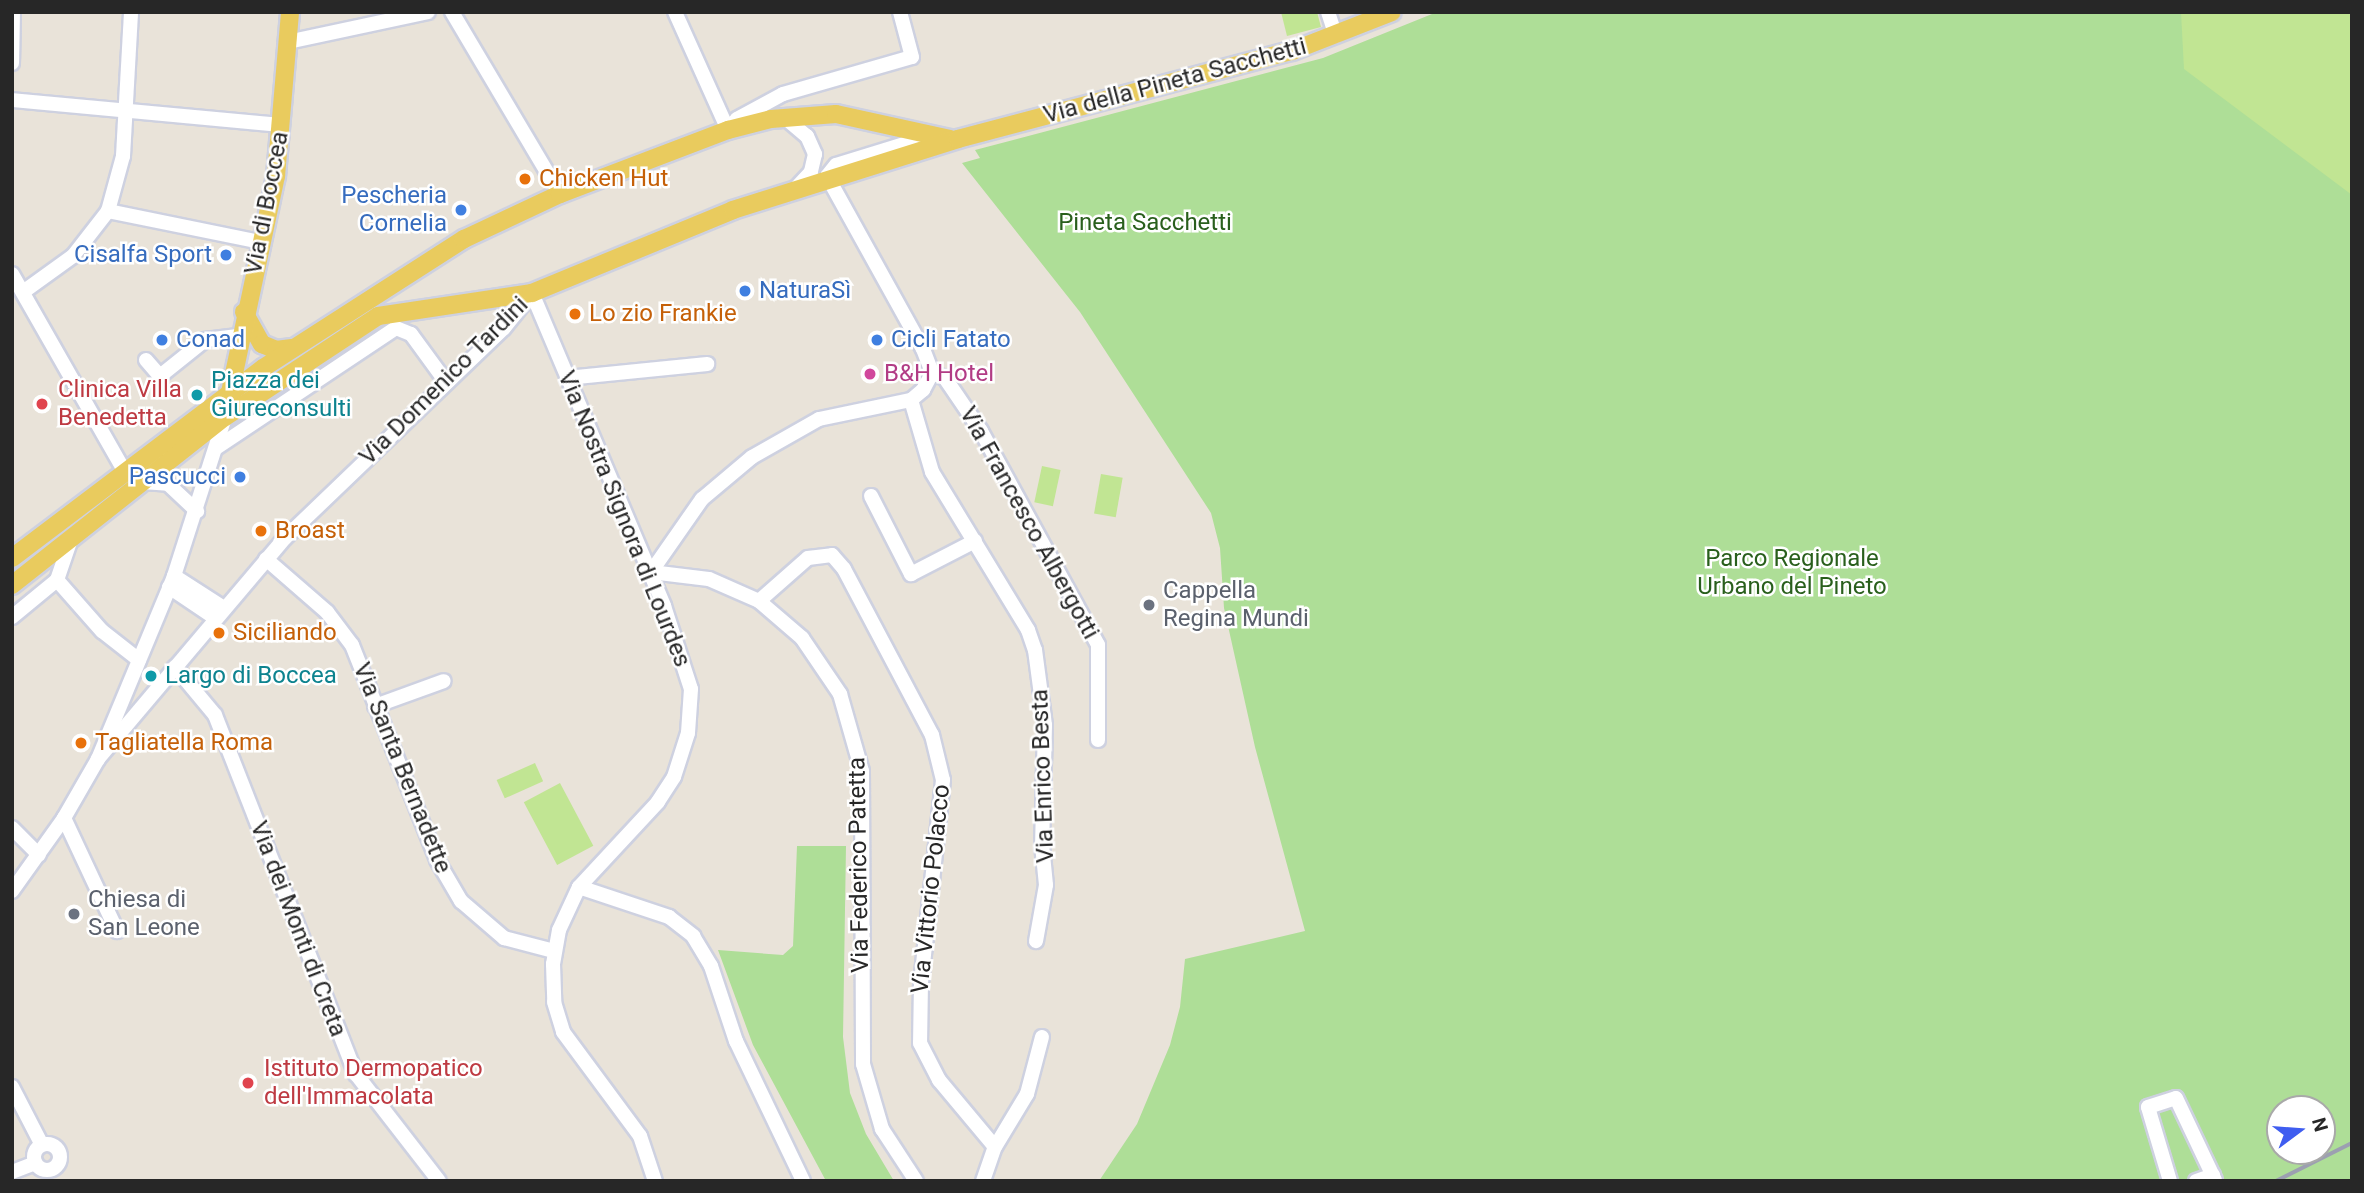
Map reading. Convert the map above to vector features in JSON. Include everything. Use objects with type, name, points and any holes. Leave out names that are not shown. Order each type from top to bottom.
[{"type":"main road","name":"Via di Boccea","points":[[230,391],[282,125],[290,12]]},
{"type":"main road","name":"Via della Pineta Sacchetti","points":[[954,140],[1178,83],[1336,36],[1392,12]]},
{"type":"main road","points":[[12,558],[230,391],[296,347],[464,239],[560,194],[728,130],[784,117],[836,114],[927,137],[954,140]]},
{"type":"main road","name":"Via Domenico Tardini","points":[[532,293],[733,210],[954,140]]},
{"type":"main road","points":[[12,585],[225,417],[379,316],[532,293]]},
{"type":"main road","points":[[244,312],[262,344],[276,350],[296,347]]},
{"type":"main road","points":[[225,417],[230,391]]},
{"type":"street","points":[[12,63],[13,12]]},
{"type":"street","points":[[23,292],[73,256],[108,211],[120,169],[131,12]]},
{"type":"street","points":[[288,42],[428,12]]},
{"type":"street","points":[[452,12],[560,194]]},
{"type":"street","points":[[675,12],[728,130],[737,119],[783,94],[912,57],[900,12]]},
{"type":"street","points":[[1328,12],[1336,36]]},
{"type":"street","points":[[12,100],[282,125]]},
{"type":"street","points":[[784,117],[807,136],[815,154],[811,172],[791,192]]},
{"type":"street","name":"Via Domenico Tardini","points":[[828,180],[833,166],[927,137]]},
{"type":"street","name":"Via Francesco Albergotti","points":[[828,180],[923,349],[932,373],[949,383],[981,431],[1098,645],[1098,740]]},
{"type":"street","points":[[108,211],[261,242]]},
{"type":"street","points":[[12,274],[124,470]]},
{"type":"street","name":"Via Domenico Tardini","points":[[220,613],[266,559],[504,328],[532,293]]},
{"type":"street","name":"Via Nostra Signora di Lourdes","points":[[532,293],[651,572],[689,677],[691,711],[686,744],[663,795],[579,887],[564,917],[554,951],[552,987],[560,1024],[574,1050],[640,1136],[655,1181]]},
{"type":"street","points":[[216,448],[396,328],[411,334],[446,382]]},
{"type":"street","points":[[146,360],[160,376],[205,341],[240,336]]},
{"type":"street","points":[[567,379],[707,364]]},
{"type":"street","points":[[651,572],[702,499],[763,449],[832,415],[911,400],[923,390],[932,373]]},
{"type":"street","name":"Via Enrico Besta","points":[[911,400],[932,472],[1028,630],[1039,671],[1045,734],[1042,845],[1046,885],[1036,941]]},
{"type":"street","points":[[12,891],[64,818],[98,759],[171,582],[197,511],[225,417]]},
{"type":"street","points":[[141,482],[168,484],[197,511]]},
{"type":"street","points":[[871,496],[911,573],[975,541]]},
{"type":"street","points":[[12,617],[57,580],[71,539]]},
{"type":"street","name":"Via Vittorio Polacco","points":[[759,601],[808,558],[832,555],[844,569],[932,735],[943,779],[921,982],[920,1042],[939,1080],[995,1147]]},
{"type":"street","name":"Via Santa Bernadette","points":[[266,559],[341,628],[376,706],[437,860],[461,901],[504,938],[554,951]]},
{"type":"street","name":"Via Federico Patetta","points":[[651,572],[701,576],[759,601],[789,624],[824,664],[855,736],[862,789],[863,1064],[882,1129],[916,1181]]},
{"type":"street","points":[[57,580],[102,631],[139,660]]},
{"type":"street","points":[[98,759],[220,613],[171,582]]},
{"type":"street","name":"Via dei Monti di Creta","points":[[175,667],[215,715],[356,1074],[439,1181]]},
{"type":"street","points":[[376,706],[444,681]]},
{"type":"street","points":[[64,818],[117,931]]},
{"type":"street","points":[[12,828],[39,855]]},
{"type":"street","points":[[579,887],[669,917],[693,936],[711,966],[736,1041],[803,1181]]},
{"type":"street","points":[[983,1181],[995,1147],[1027,1094],[1042,1037]]},
{"type":"street","points":[[12,1087],[42,1145]]},
{"type":"street","points":[[2170,1181],[2148,1107],[2176,1098],[2214,1178],[2196,1181]]},
{"type":"street","points":[[35,1163],[44,1170],[59,1164],[57,1148],[42,1145]]},
{"type":"street","points":[[35,1163],[36,1150],[42,1145]]},
{"type":"street","points":[[12,1172],[35,1163]]},
{"type":"green space","points":[[1281,12],[1317,12],[1321,27],[1287,36]]},
{"type":"green space","name":"Parco Regionale Urbano del Pineto","points":[[1437,12],[2352,12],[2352,1181],[1099,1181],[1137,1124],[1170,1045],[1180,1007],[1185,959],[1305,931],[1255,747],[1224,608],[1220,548],[1211,513],[1080,312],[962,163],[980,158],[975,150],[1323,58]]},
{"type":"green space","points":[[2181,12],[2352,12],[2352,195],[2184,69]]},
{"type":"green space","points":[[1042,466],[1061,470],[1053,506],[1034,502]]},
{"type":"green space","points":[[1101,474],[1123,478],[1116,517],[1094,513]]},
{"type":"green space","points":[[535,763],[543,781],[505,798],[497,780]]},
{"type":"green space","points":[[560,783],[593,846],[557,865],[524,802]]},
{"type":"green space","points":[[797,846],[846,846],[843,1037],[850,1093],[866,1134],[894,1181],[826,1181],[753,1045],[718,950],[783,955],[793,946]]},
{"type":"railway","points":[[2276,1181],[2352,1143]]},
{"type":"place","name":"Chicken Hut","points":[[525,179]]},
{"type":"place","name":"Pescheria Cornelia","points":[[461,210]]},
{"type":"place","name":"Cisalfa Sport","points":[[226,255]]},
{"type":"place","name":"NaturaSì","points":[[745,291]]},
{"type":"place","name":"Lo zio Frankie","points":[[575,314]]},
{"type":"place","name":"Conad","points":[[162,340]]},
{"type":"place","name":"Cicli Fatato","points":[[877,340]]},
{"type":"place","name":"B&H Hotel","points":[[870,374]]},
{"type":"place","name":"Piazza dei Giureconsulti","points":[[197,395]]},
{"type":"place","name":"Clinica Villa Benedetta","points":[[42,404]]},
{"type":"place","name":"Pascucci","points":[[240,477]]},
{"type":"place","name":"Broast","points":[[261,531]]},
{"type":"place","name":"Cappella Regina Mundi","points":[[1149,605]]},
{"type":"place","name":"Siciliando","points":[[219,633]]},
{"type":"place","name":"Largo di Boccea","points":[[151,676]]},
{"type":"place","name":"Tagliatella Roma","points":[[81,743]]},
{"type":"place","name":"Chiesa di San Leone","points":[[74,914]]},
{"type":"place","name":"Istituto Dermopatico dell'Immacolata","points":[[248,1083]]},
{"type":"park label","name":"Pineta Sacchetti","points":[[1145,223]]}]
